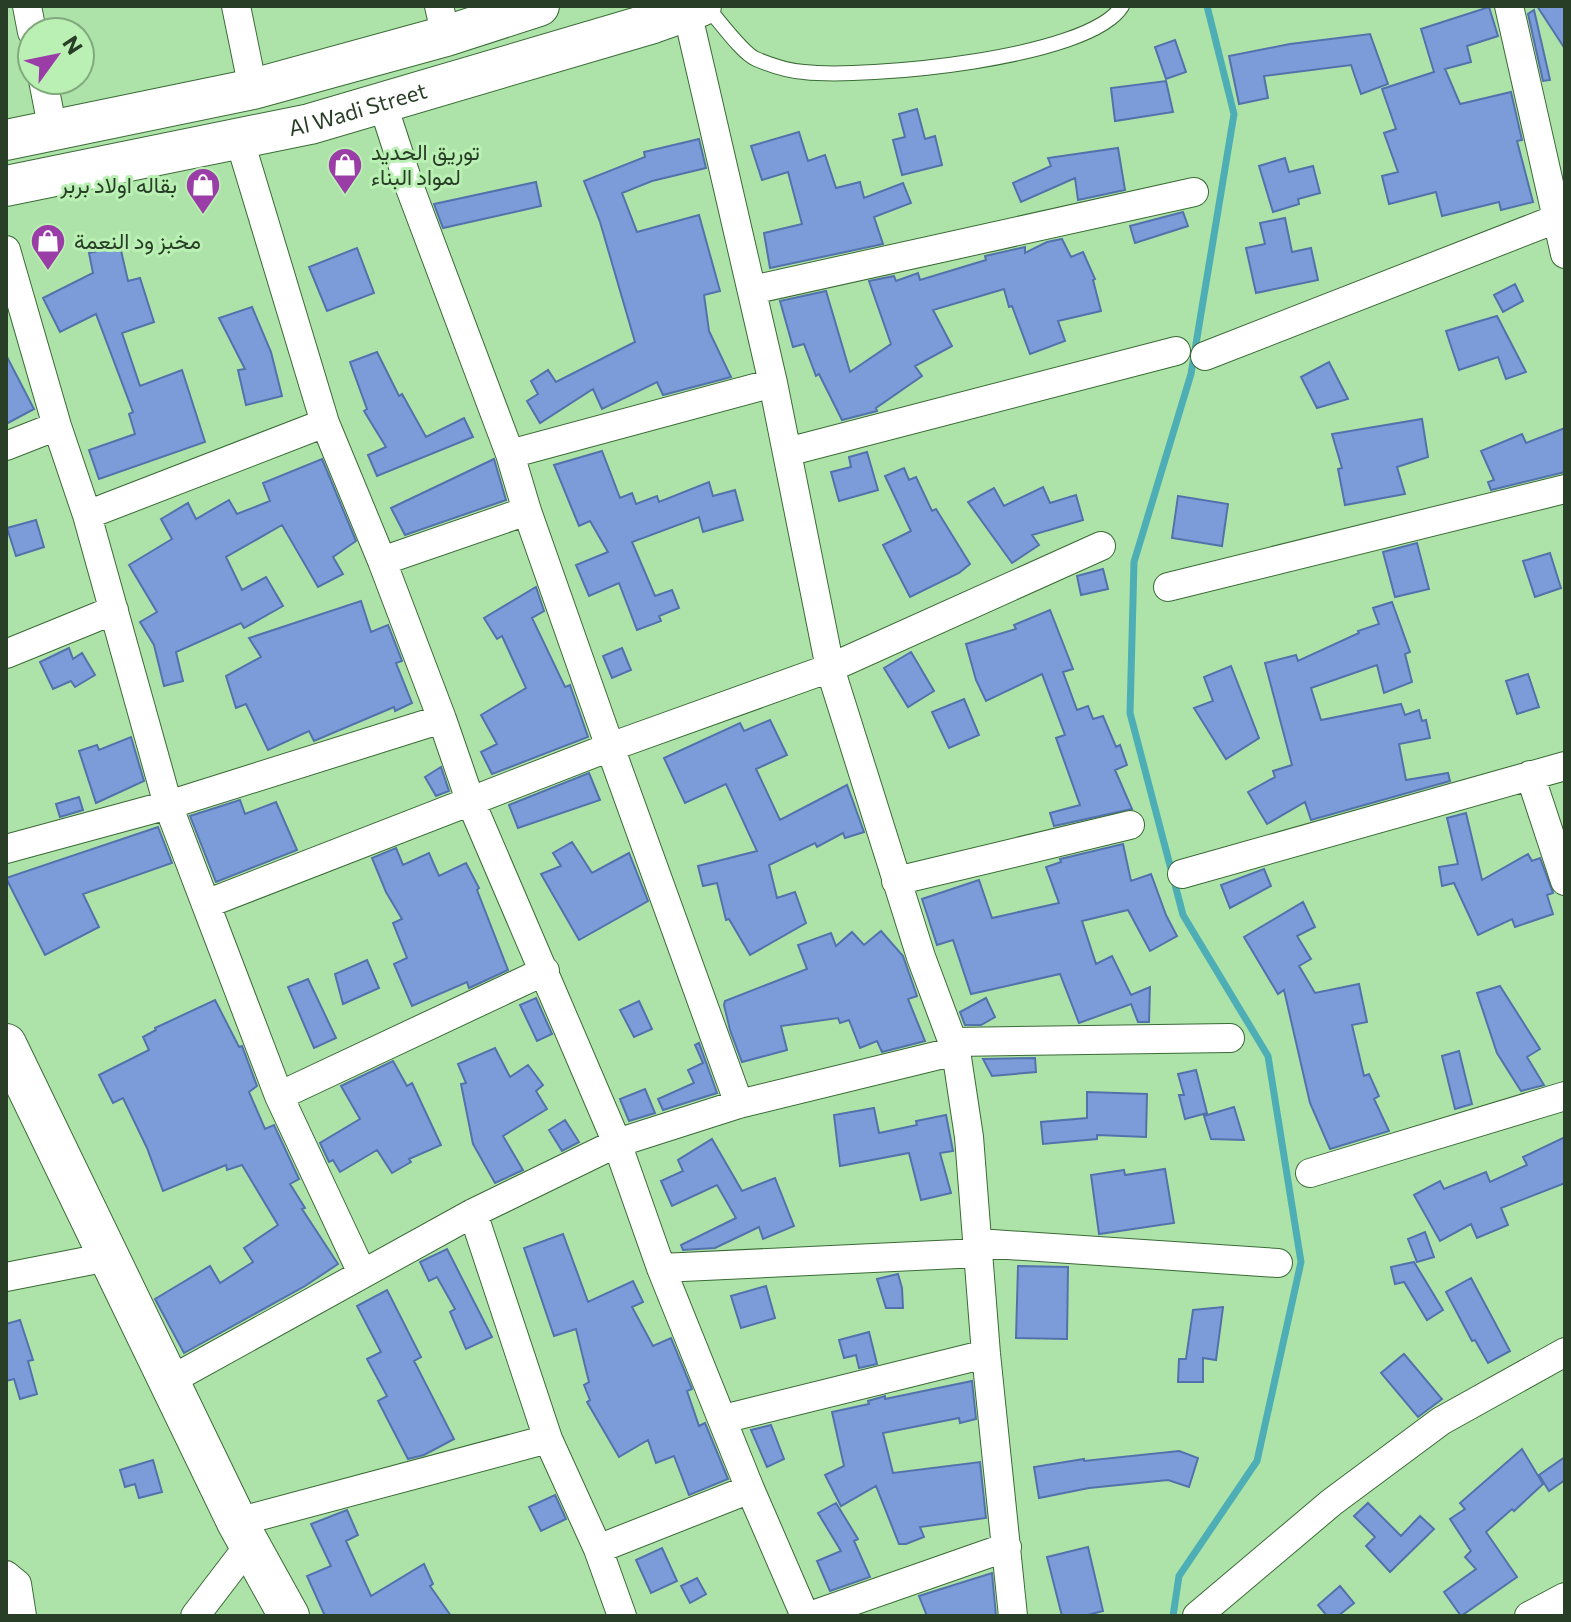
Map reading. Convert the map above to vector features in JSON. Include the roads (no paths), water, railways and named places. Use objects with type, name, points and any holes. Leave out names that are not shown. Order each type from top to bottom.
[{"type":"main road","name":"Al Wadi Street","points":[[6,140],[253,89],[443,21],[539,6]]},
{"type":"main road","name":"Al Wadi Street","points":[[6,186],[310,124],[679,10]]},
{"type":"main road","points":[[6,1044],[244,1533],[289,1616]]},
{"type":"street","points":[[236,6],[253,89]]},
{"type":"street","points":[[1509,6],[1554,159],[1556,219],[1565,254]]},
{"type":"street","points":[[679,10],[752,290],[830,668],[896,881],[954,1046],[969,1137],[986,1354],[1013,1616]]},
{"type":"street","points":[[46,96],[53,131]]},
{"type":"street","points":[[382,102],[410,188],[510,454],[610,747],[739,1104]]},
{"type":"street","points":[[239,138],[325,423],[382,561],[470,800],[617,1143],[661,1268],[750,1489],[807,1616],[1007,1547]]},
{"type":"street","points":[[752,290],[1194,192]]},
{"type":"street","points":[[1205,356],[1556,219]]},
{"type":"street","points":[[6,250],[57,426],[87,515],[168,805],[279,1096],[362,1273]]},
{"type":"street","points":[[787,452],[1176,351]]},
{"type":"street","points":[[510,454],[773,383]]},
{"type":"street","points":[[87,515],[325,423]]},
{"type":"street","points":[[6,446],[57,426]]},
{"type":"street","points":[[1168,587],[1565,489]]},
{"type":"street","points":[[382,561],[527,511]]},
{"type":"street","points":[[206,904],[610,747],[830,668],[1101,546]]},
{"type":"street","points":[[6,654],[114,610]]},
{"type":"street","points":[[6,849],[168,805],[442,719]]},
{"type":"street","points":[[1182,874],[1565,766]]},
{"type":"street","points":[[1530,775],[1565,881]]},
{"type":"street","points":[[896,881],[1130,825]]},
{"type":"street","points":[[279,1096],[545,971]]},
{"type":"street","points":[[169,1381],[473,1213],[617,1143],[739,1104],[954,1046],[1230,1038]]},
{"type":"street","points":[[1310,1173],[1565,1096]]},
{"type":"street","points":[[473,1213],[548,1439],[598,1549],[622,1616]]},
{"type":"street","points":[[661,1268],[978,1248],[1278,1263]]},
{"type":"street","points":[[6,1277],[108,1257]]},
{"type":"street","points":[[1197,1616],[1332,1502],[1441,1421],[1565,1352]]},
{"type":"street","points":[[723,1419],[986,1354]]},
{"type":"street","points":[[195,1616],[244,1533],[548,1439]]},
{"type":"street","points":[[598,1549],[750,1489]]},
{"type":"street","points":[[6,1575],[17,1584],[22,1616]]},
{"type":"street","points":[[1529,1616],[1565,1597]]},
{"type":"lane","points":[[679,10],[753,59],[803,72],[872,72],[973,63],[1064,42],[1115,16],[1122,6]]},
{"type":"waterway","points":[[1173,1616],[1179,1576],[1257,1461],[1301,1262],[1268,1056],[1183,915],[1130,713],[1134,562],[1191,374],[1234,114],[1207,6]]},
{"type":"place","name":"توريق الحديد لمواد البناء","points":[[345,196]]},
{"type":"place","name":"بقاله اولاد بربر","points":[[203,216]]},
{"type":"place","name":"مخبز ود النعمة","points":[[48,272]]}]
